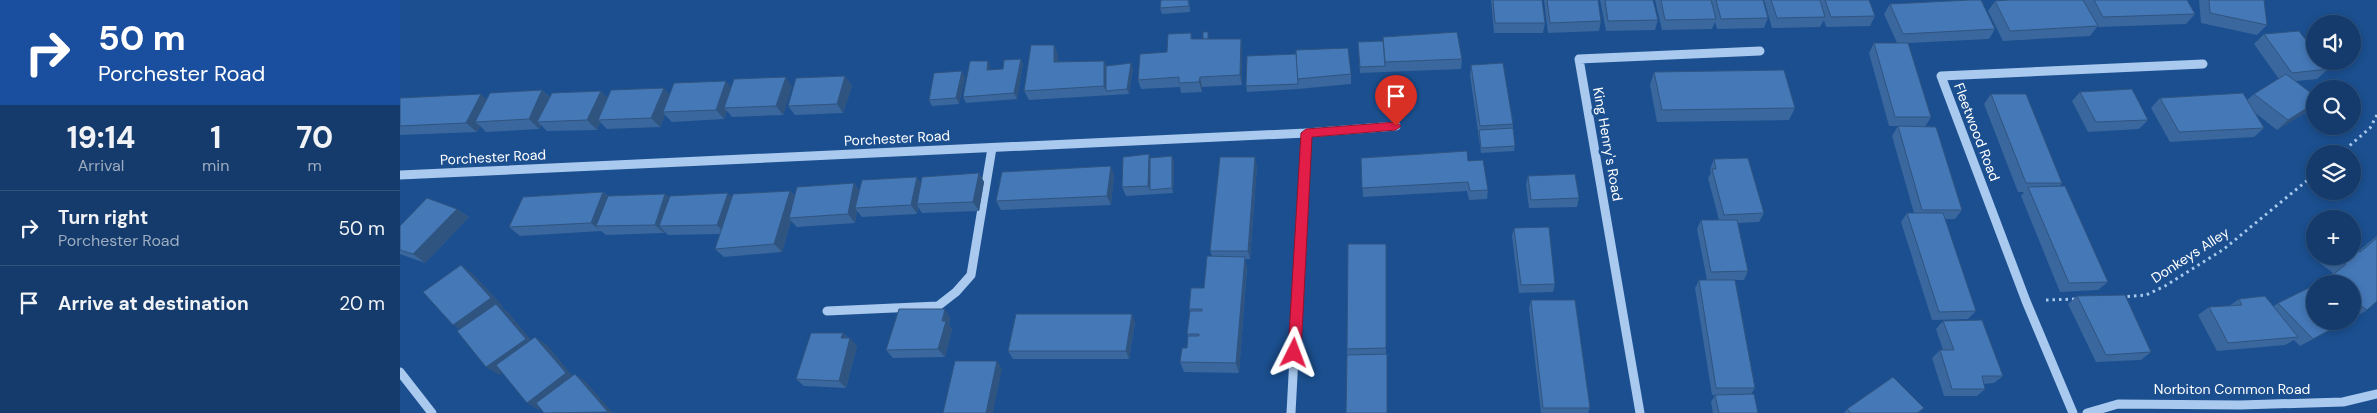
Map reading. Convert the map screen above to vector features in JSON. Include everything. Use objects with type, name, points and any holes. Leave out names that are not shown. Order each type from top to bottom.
[{"type":"street","name":"King Henry's Road","points":[[1640,413],[1579,59],[1760,51]]},
{"type":"street","name":"Fleetwood Road","points":[[2073,413],[2026,301],[1941,76],[2203,64]]},
{"type":"street","name":"Porchester Road","points":[[400,175],[1306,133],[1396,126]]},
{"type":"street","points":[[1291,413],[1306,133]]},
{"type":"street","points":[[827,311],[938,306],[956,292],[971,275],[992,148]]},
{"type":"street","points":[[400,372],[432,413]]},
{"type":"street","name":"Norbiton Common Road","points":[[2087,413],[2118,404],[2240,405],[2344,402],[2377,394]]},
{"type":"path","points":[[2350,145],[2370,128],[2377,115]]},
{"type":"path","name":"Donkeys Alley","points":[[2116,297],[2146,296],[2165,286],[2224,249],[2306,181]]},
{"type":"path","points":[[2026,301],[2086,298]]},
{"type":"building","points":[[1161,0],[1188,0],[1189,6],[1160,8]]},
{"type":"building","points":[[1493,0],[1542,0],[1545,23],[1495,23]]},
{"type":"building","points":[[1547,0],[1598,0],[1601,21],[1550,23]]},
{"type":"building","points":[[1605,0],[1653,0],[1658,20],[1608,21]]},
{"type":"building","points":[[1661,0],[1711,0],[1716,19],[1665,20]]},
{"type":"building","points":[[1716,0],[1763,0],[1768,18],[1721,19]]},
{"type":"building","points":[[1771,0],[1820,0],[1825,17],[1777,18]]},
{"type":"building","points":[[1825,0],[1869,0],[1875,16],[1831,17]]},
{"type":"building","points":[[1981,0],[1995,29],[1903,34],[1890,4]]},
{"type":"building","points":[[2083,0],[2098,26],[2010,31],[1995,1]]},
{"type":"building","points":[[2094,0],[2187,0],[2195,14],[2103,17]]},
{"type":"building","points":[[2209,0],[2264,0],[2267,25],[2210,13]]},
{"type":"building","points":[[2299,31],[2306,40],[2306,70],[2319,70],[2292,73],[2264,34]]},
{"type":"building","points":[[1203,32],[1208,32],[1208,39],[1203,39]]},
{"type":"building","points":[[1457,32],[1462,59],[1385,62],[1383,37]]},
{"type":"building","points":[[1191,33],[1191,39],[1241,39],[1240,75],[1200,77],[1199,82],[1179,83],[1179,77],[1138,80],[1140,54],[1167,52],[1168,34]]},
{"type":"building","points":[[1383,41],[1385,66],[1360,67],[1358,42]]},
{"type":"building","points":[[1874,43],[1908,43],[1931,117],[1895,117]]},
{"type":"building","points":[[1031,45],[1054,45],[1054,62],[1104,61],[1104,86],[1024,91]]},
{"type":"building","points":[[1348,48],[1351,74],[1297,79],[1296,50]]},
{"type":"building","points":[[1296,54],[1298,84],[1246,86],[1247,56]]},
{"type":"building","points":[[1021,59],[1014,93],[963,97],[970,61],[988,61],[987,70],[1003,69],[1004,60]]},
{"type":"building","points":[[1131,63],[1127,89],[1106,91],[1106,66]]},
{"type":"building","points":[[1503,63],[1513,124],[1480,126],[1471,65]]},
{"type":"building","points":[[1784,70],[1795,108],[1662,110],[1654,72]]},
{"type":"building","points":[[962,71],[956,98],[929,100],[934,73]]},
{"type":"building","points":[[2286,74],[2306,89],[2306,109],[2288,120],[2254,94]]},
{"type":"building","points":[[845,76],[837,104],[788,106],[796,78]]},
{"type":"building","points":[[786,77],[776,106],[724,108],[734,79]]},
{"type":"building","points":[[726,81],[716,110],[663,112],[674,83]]},
{"type":"building","points":[[664,88],[651,118],[598,120],[611,90]]},
{"type":"building","points":[[2132,89],[2148,120],[2096,122],[2080,92]]},
{"type":"building","points":[[542,90],[529,119],[475,122],[490,93]]},
{"type":"building","points":[[601,91],[587,120],[537,122],[552,93]]},
{"type":"building","points":[[2243,93],[2264,128],[2179,132],[2160,98]]},
{"type":"building","points":[[481,94],[466,123],[400,126],[400,98]]},
{"type":"building","points":[[1991,94],[2026,94],[2062,183],[2026,183]]},
{"type":"building","points":[[1898,126],[1936,127],[1962,210],[1922,210]]},
{"type":"building","points":[[1513,128],[1515,146],[1481,148],[1479,130]]},
{"type":"building","points":[[1467,151],[1468,161],[1483,160],[1488,190],[1470,191],[1468,182],[1362,188],[1361,158]]},
{"type":"building","points":[[1149,154],[1148,186],[1122,187],[1123,157]]},
{"type":"building","points":[[1172,156],[1172,188],[1150,190],[1150,158]]},
{"type":"building","points":[[1220,157],[1255,157],[1248,251],[1210,251]]},
{"type":"building","points":[[1748,158],[1764,213],[1724,215],[1712,169],[1716,169],[1714,159]]},
{"type":"building","points":[[1111,166],[1107,196],[996,201],[1002,172]]},
{"type":"building","points":[[979,173],[973,202],[917,204],[922,177]]},
{"type":"building","points":[[1575,174],[1579,198],[1531,200],[1528,176]]},
{"type":"building","points":[[917,177],[911,205],[855,208],[862,180]]},
{"type":"building","points":[[854,183],[848,214],[789,218],[797,187]]},
{"type":"building","points":[[2065,186],[2108,282],[2069,283],[2028,187]]},
{"type":"building","points":[[790,191],[774,244],[715,249],[733,194]]},
{"type":"building","points":[[603,192],[591,223],[509,227],[523,197]]},
{"type":"building","points":[[728,193],[717,225],[659,226],[670,196]]},
{"type":"building","points":[[665,194],[655,225],[596,226],[608,196]]},
{"type":"building","points":[[427,198],[457,209],[413,254],[400,250],[400,226]]},
{"type":"building","points":[[1907,213],[1943,213],[1976,311],[1939,312]]},
{"type":"building","points":[[1701,220],[1737,220],[1748,271],[1711,272]]},
{"type":"building","points":[[1549,227],[1555,284],[1521,285],[1514,228]]},
{"type":"building","points":[[2377,238],[2377,301],[2367,310],[2361,306],[2361,275],[2333,275],[2345,265],[2361,265],[2361,251]]},
{"type":"building","points":[[1348,244],[1386,244],[1386,348],[1347,349]]},
{"type":"building","points":[[1207,256],[1245,257],[1236,363],[1180,362],[1182,348],[1187,348],[1188,336],[1199,336],[1199,334],[1187,334],[1190,311],[1202,311],[1202,309],[1189,309],[1191,288],[1204,288]]},
{"type":"building","points":[[461,265],[491,298],[453,325],[423,292]]},
{"type":"building","points":[[1699,280],[1735,280],[1755,388],[1716,388]]},
{"type":"building","points":[[2306,289],[2306,330],[2330,330],[2313,339],[2278,303]]},
{"type":"building","points":[[2125,295],[2151,352],[2106,355],[2077,296]]},
{"type":"building","points":[[2265,296],[2298,337],[2228,343],[2209,307],[2242,305],[2239,299]]},
{"type":"building","points":[[1531,300],[1575,300],[1590,408],[1543,408]]},
{"type":"building","points":[[496,304],[526,339],[486,367],[457,331]]},
{"type":"building","points":[[899,309],[945,309],[942,321],[946,321],[938,349],[886,350]]},
{"type":"building","points":[[1016,314],[1132,314],[1126,351],[1008,351]]},
{"type":"building","points":[[1982,320],[2003,376],[1982,376],[1985,389],[1952,389],[1940,350],[1954,350],[1943,321]]},
{"type":"building","points":[[811,333],[843,333],[841,338],[850,338],[839,381],[796,379]]},
{"type":"building","points":[[535,337],[566,373],[527,403],[496,365]]},
{"type":"building","points":[[1387,354],[1387,413],[1346,413],[1347,355]]},
{"type":"building","points":[[955,361],[997,361],[986,413],[943,413]]},
{"type":"building","points":[[575,374],[608,412],[544,413],[536,403]]},
{"type":"building","points":[[1893,377],[1924,408],[1917,413],[1851,413],[1847,409]]},
{"type":"building","points":[[1754,394],[1758,413],[1719,413],[1715,395]]},
{"type":"route","points":[[1294,353],[1306,133],[1396,126]]}]
